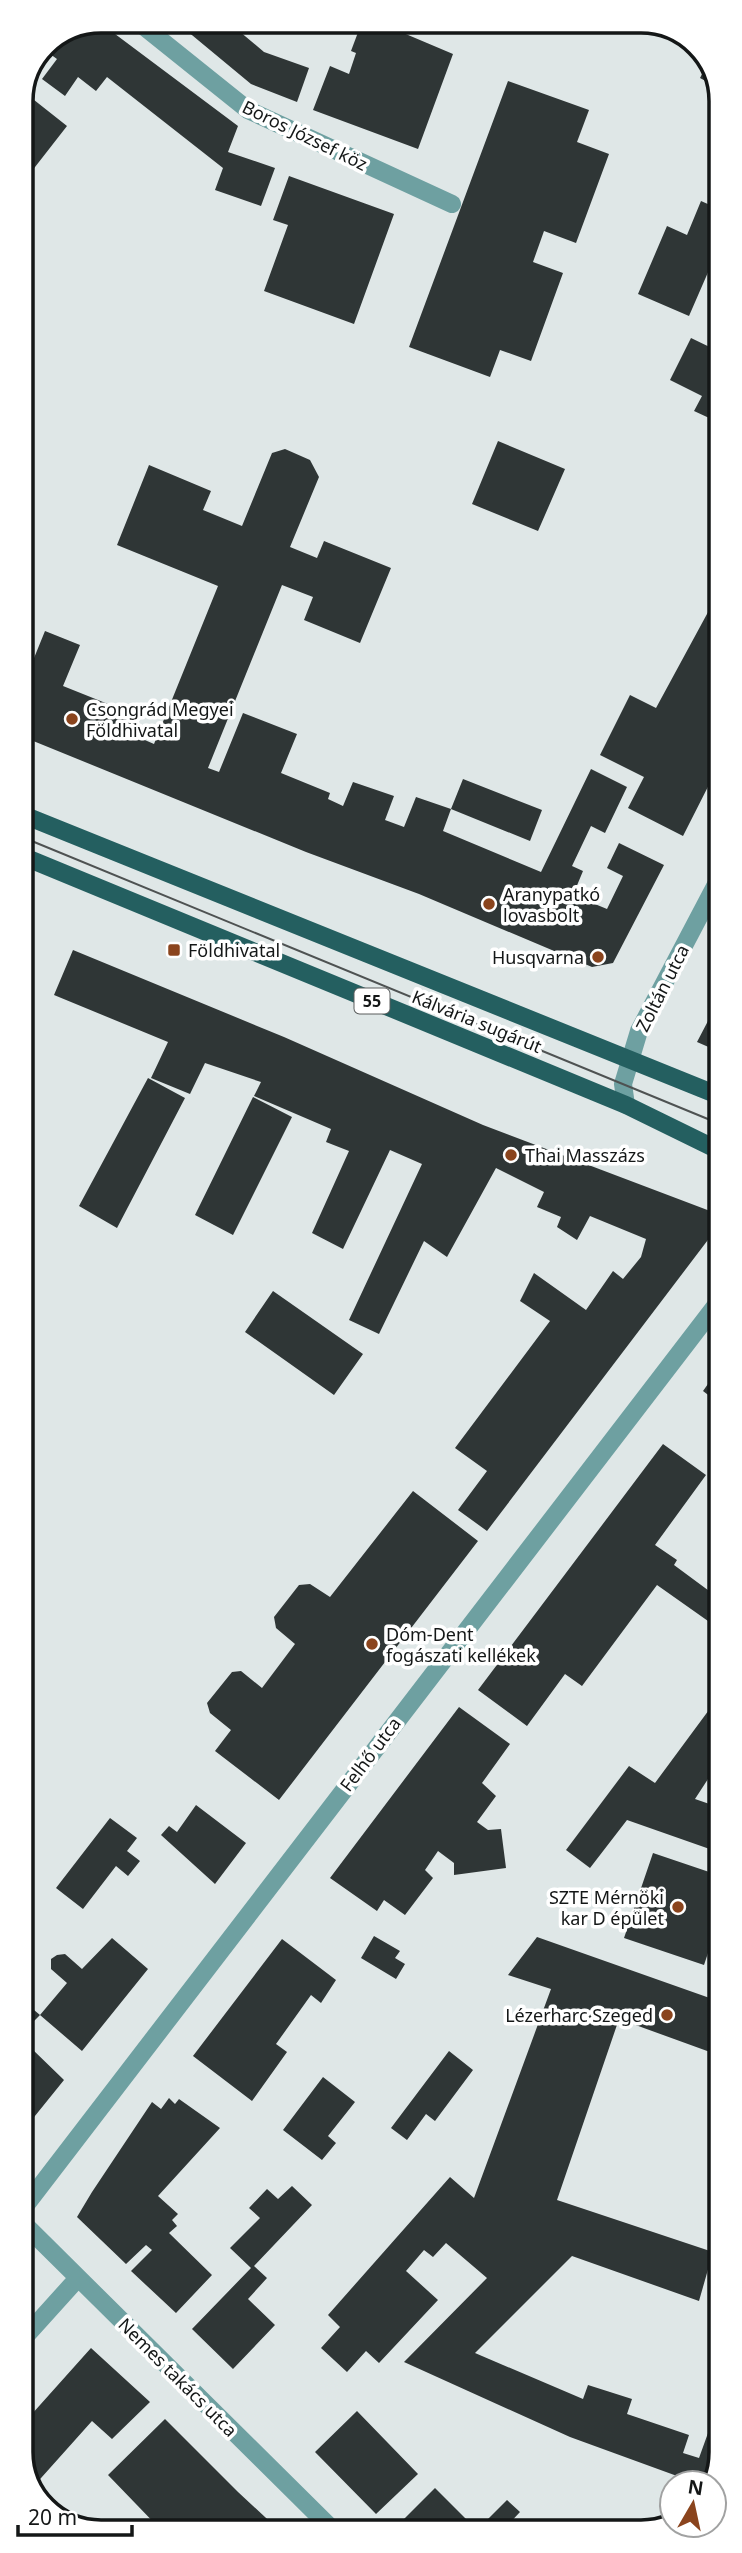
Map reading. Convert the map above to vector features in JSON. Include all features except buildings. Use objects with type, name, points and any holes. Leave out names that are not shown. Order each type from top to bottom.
[{"type":"main road","name":"Kálvária sugárút","points":[[33,818],[709,1091]]},
{"type":"main road","name":"Kálvária sugárút","points":[[33,861],[626,1105],[709,1146]]},
{"type":"street","name":"Boros József köz","points":[[152,33],[248,110],[452,204]]},
{"type":"street","name":"Zoltán utca","points":[[626,1105],[623,1084],[639,1031],[709,898]]},
{"type":"street","name":"Felhő utca","points":[[33,2196],[709,1314]]},
{"type":"street","name":"Nemes takács utca","points":[[33,2233],[323,2520]]},
{"type":"street","points":[[33,2328],[78,2278]]},
{"type":"tram line","points":[[33,842],[709,1119]]},
{"type":"place","name":"Csongrád Megyei Földhivatal","points":[[72,719]]},
{"type":"place","name":"Aranypatkó lovasbolt","points":[[489,904]]},
{"type":"place","name":"Földhivatal","points":[[174,950]]},
{"type":"place","name":"Husqvarna","points":[[598,957]]},
{"type":"place","name":"Thai Masszázs","points":[[511,1155]]},
{"type":"place","name":"Dóm-Dent fogászati kellékek","points":[[372,1644]]},
{"type":"place","name":"SZTE Mérnöki kar D épület","points":[[678,1907]]},
{"type":"place","name":"Lézerharc Szeged","points":[[667,2015]]}]
